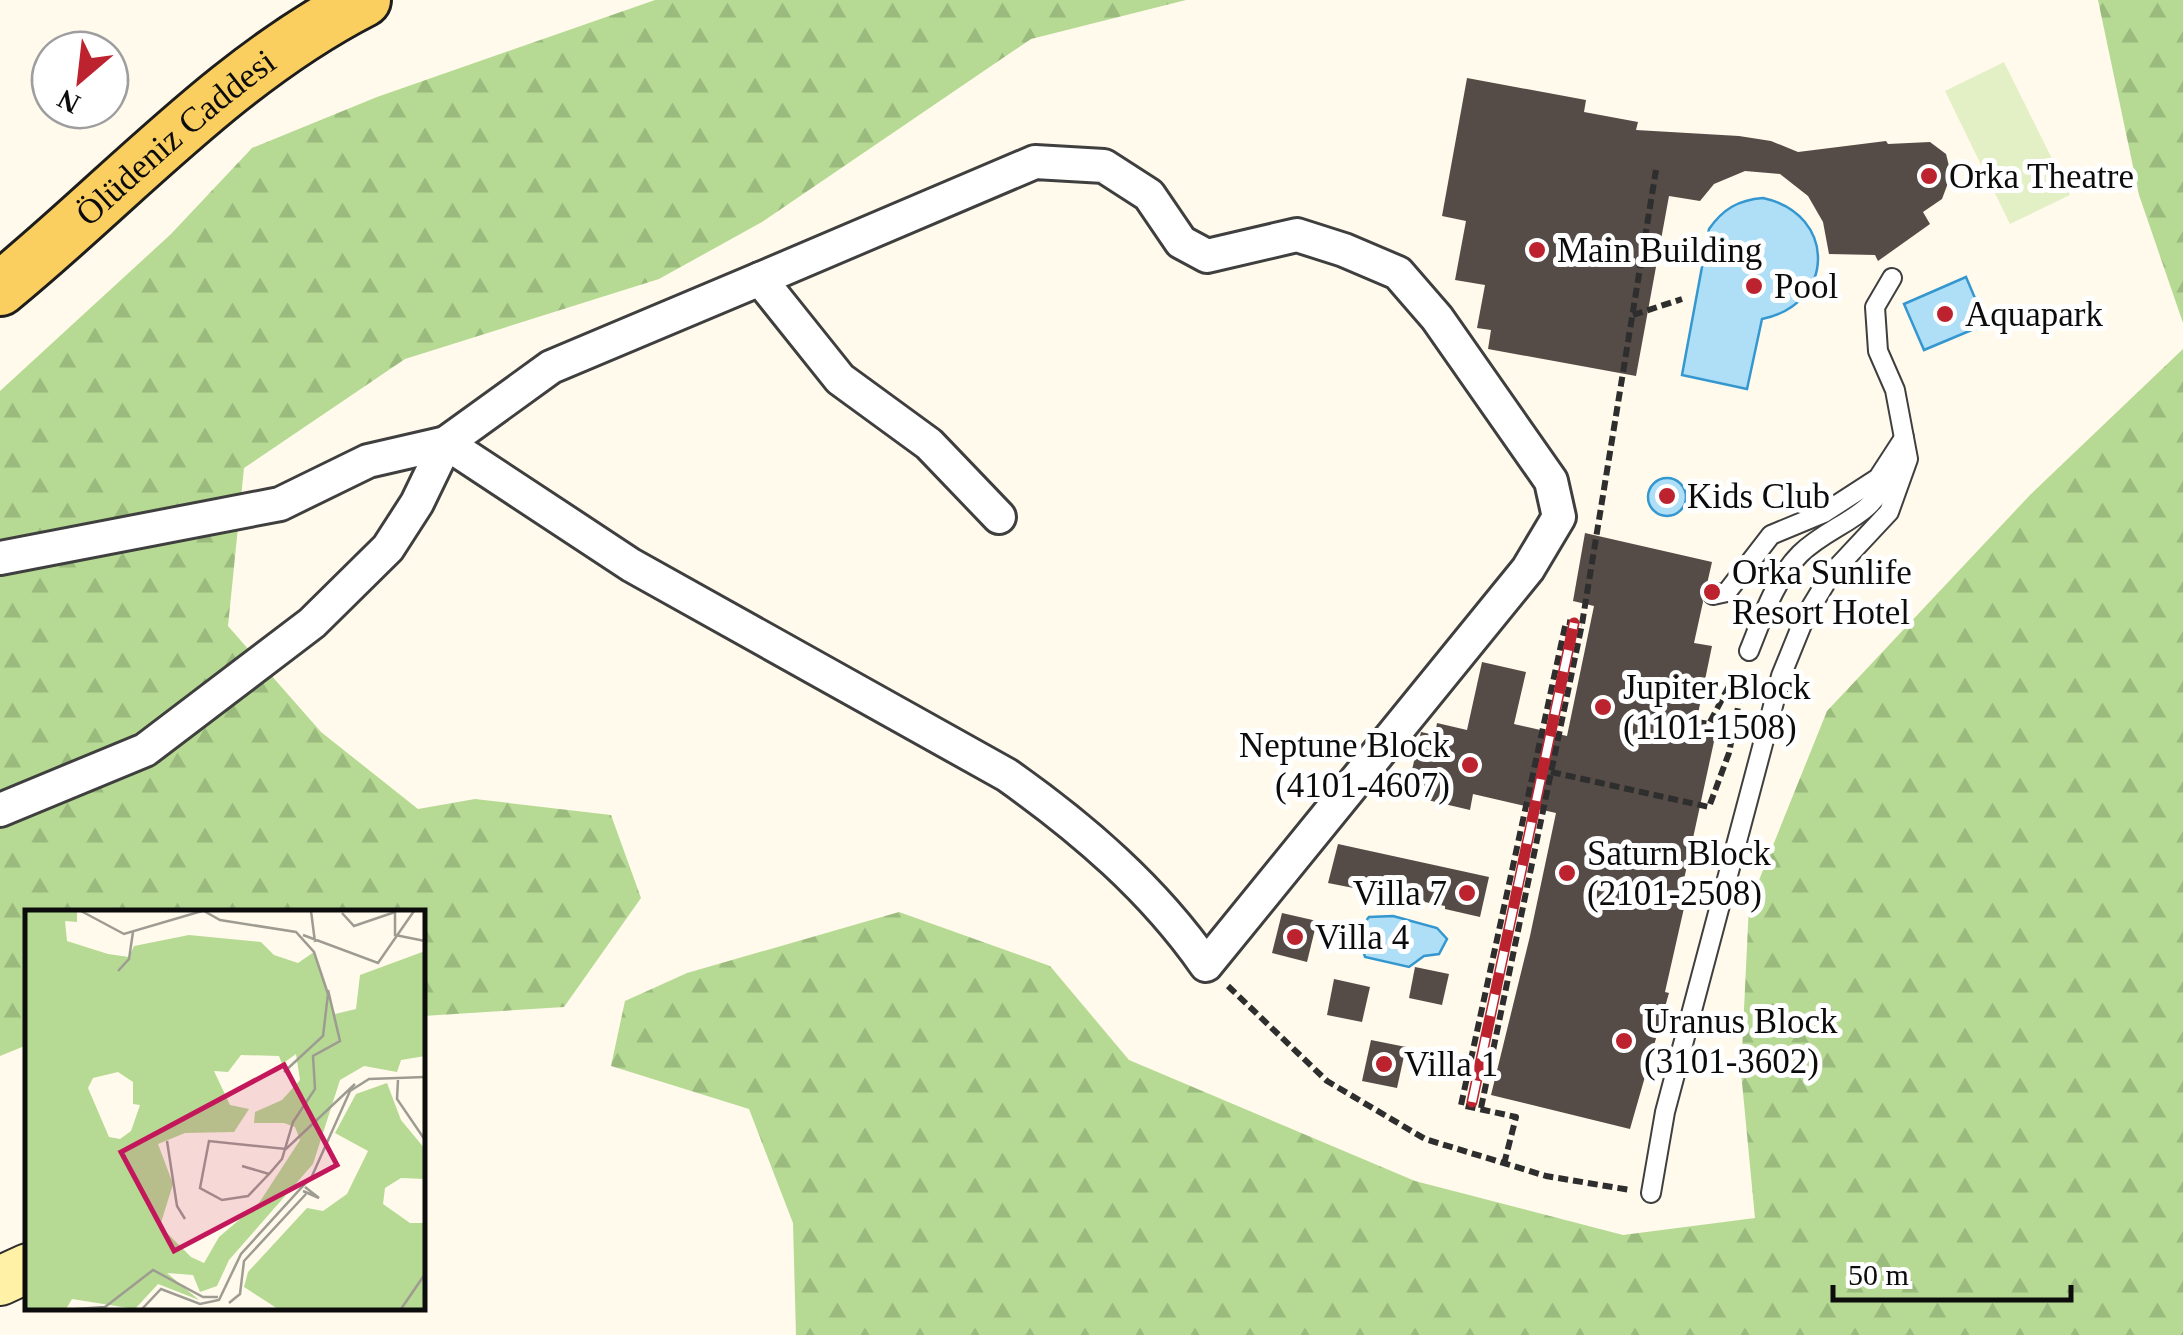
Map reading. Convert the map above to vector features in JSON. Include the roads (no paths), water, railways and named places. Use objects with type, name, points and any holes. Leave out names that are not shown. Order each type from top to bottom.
[{"type":"main road","name":"Ölüdeniz Caddesi","points":[[0,288],[214,101],[328,18],[364,0]]},
{"type":"street","points":[[0,558],[280,504],[368,461],[446,444],[550,367],[1036,162],[1104,166],[1149,195],[1181,242],[1206,256],[1298,235],[1398,274],[1437,318],[1551,481],[1559,518],[1528,569],[1206,965],[1183,932],[1144,889],[1063,814],[1007,775],[631,565],[446,444]]},
{"type":"street","points":[[760,279],[840,379],[929,444],[998,517]]},
{"type":"street","points":[[0,810],[145,750],[312,623],[388,548],[446,444]]},
{"type":"street","points":[[0,1280],[25,1269]]},
{"type":"lane","points":[[1651,1193],[1665,1112],[1781,676],[1804,617],[1831,574],[1889,512],[1908,459],[1896,390],[1878,351],[1875,308],[1892,278]]},
{"type":"lane","points":[[1713,595],[1727,592],[1771,534],[1824,513],[1878,478],[1904,438]]},
{"type":"lane","points":[[1749,651],[1769,600],[1800,554],[1858,516],[1884,492],[1904,438]]},
{"type":"water","name":"Pool","points":[[1763,198],[1787,207],[1815,239],[1818,259],[1814,278],[1804,296],[1786,310],[1762,319],[1747,389],[1682,375],[1709,229],[1732,207]]},
{"type":"water","name":"Aquapark","points":[[1966,277],[1986,324],[1924,350],[1904,304]]},
{"type":"water","name":"Kids Club","points":[[1667,478],[1681,483],[1686,497],[1681,511],[1667,516],[1653,511],[1648,497],[1653,483]]},
{"type":"water","points":[[1393,916],[1437,928],[1447,939],[1439,954],[1424,956],[1409,967],[1365,957],[1357,932],[1369,917]]},
{"type":"railway","points":[[1472,1102],[1574,623]]},
{"type":"place","name":"Orka Theatre","points":[[1929,176]]},
{"type":"place","name":"Main Building","points":[[1537,250]]},
{"type":"place","name":"Pool","points":[[1754,286]]},
{"type":"place","name":"Aquapark","points":[[1945,314]]},
{"type":"place","name":"Kids Club","points":[[1667,496]]},
{"type":"place","name":"Orka Sunlife Resort Hotel","points":[[1712,592]]},
{"type":"place","name":"Jupiter Block (1101-1508)","points":[[1603,707]]},
{"type":"place","name":"Neptune Block (4101-4607)","points":[[1470,765]]},
{"type":"place","name":"Saturn Block (2101-2508)","points":[[1567,873]]},
{"type":"place","name":"Villa 7","points":[[1467,893]]},
{"type":"place","name":"Villa 4","points":[[1295,937]]},
{"type":"place","name":"Uranus Block (3101-3602)","points":[[1624,1041]]},
{"type":"place","name":"Villa 1","points":[[1384,1064]]}]
